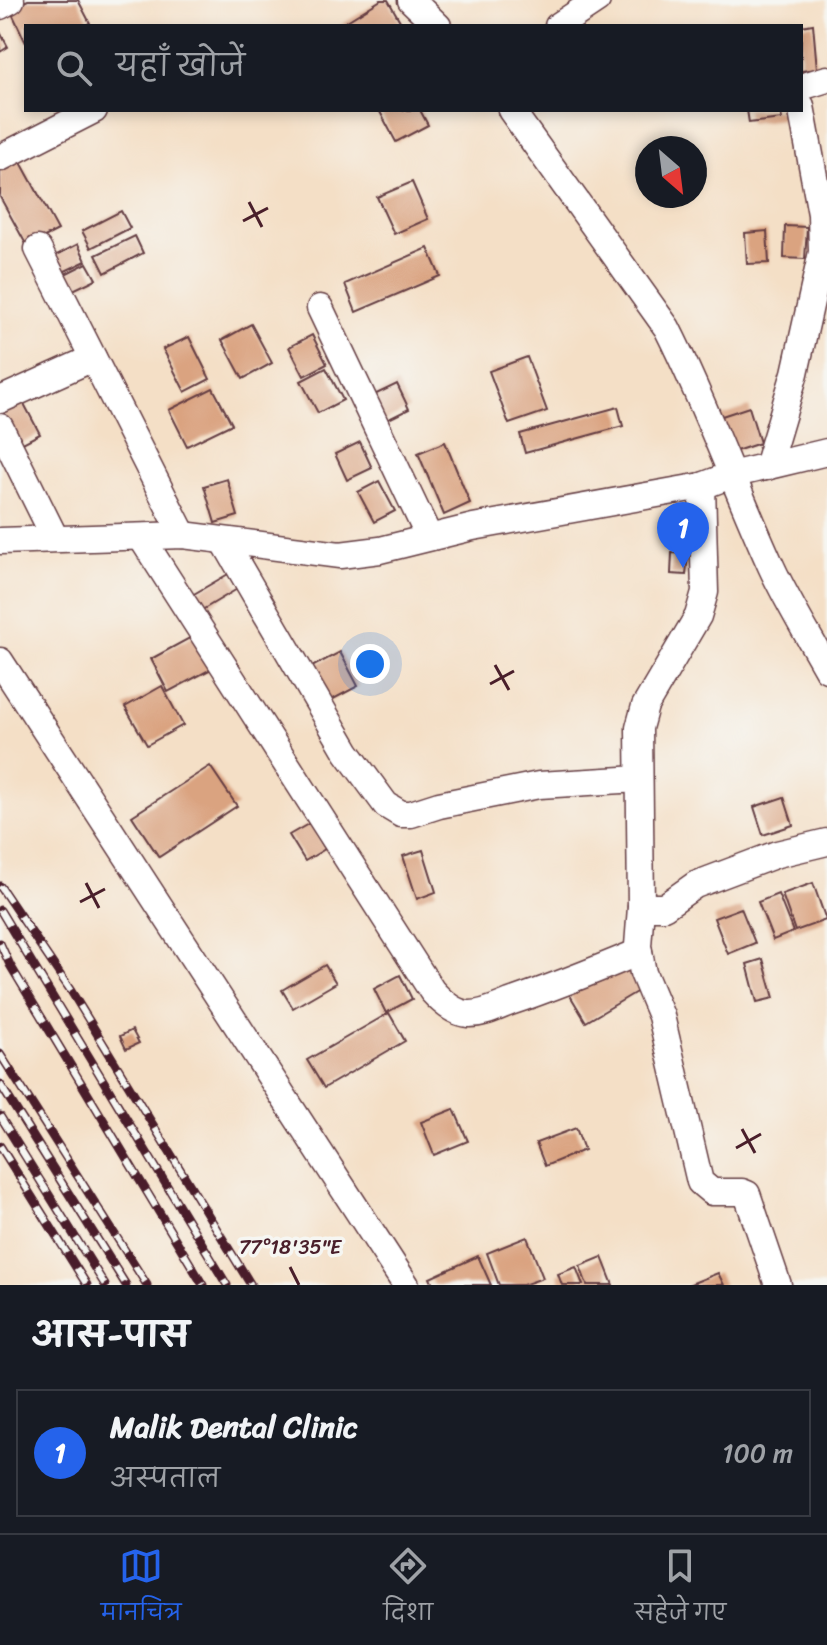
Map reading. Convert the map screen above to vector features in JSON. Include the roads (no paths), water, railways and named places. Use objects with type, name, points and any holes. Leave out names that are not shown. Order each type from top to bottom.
[{"type":"street","points":[[0,6],[11,0]]},
{"type":"street","points":[[411,0],[436,24]]},
{"type":"street","points":[[561,24],[597,0]]},
{"type":"street","points":[[803,86],[827,79]]},
{"type":"street","points":[[0,158],[90,112]]},
{"type":"street","points":[[512,112],[667,328],[687,367],[773,570],[827,669]]},
{"type":"street","points":[[767,467],[795,373],[822,252],[821,214],[802,112]]},
{"type":"street","points":[[38,249],[183,535]]},
{"type":"street","points":[[320,308],[429,537]]},
{"type":"street","points":[[0,400],[93,358]]},
{"type":"street","points":[[0,427],[55,538]]},
{"type":"street","points":[[0,541],[183,535],[340,555],[380,550],[473,527],[702,486],[731,475],[827,452]]},
{"type":"street","points":[[702,486],[703,604],[641,717],[639,728],[641,907],[638,946],[643,973],[661,1016],[700,1182],[712,1192],[747,1194],[778,1285]]},
{"type":"street","points":[[141,537],[440,1000],[466,1014],[482,1012],[639,952]]},
{"type":"street","points":[[224,541],[347,752],[393,810],[411,814],[439,805],[539,785],[639,779]]},
{"type":"street","points":[[0,661],[406,1285]]},
{"type":"street","points":[[641,907],[664,907],[695,885],[777,854],[827,842]]},
{"type":"railway","points":[[0,886],[71,991],[251,1285]]},
{"type":"railway","points":[[0,910],[227,1285]]},
{"type":"railway","points":[[0,943],[10,965],[203,1285]]},
{"type":"railway","points":[[0,1054],[147,1285]]},
{"type":"railway","points":[[0,1084],[126,1285]]},
{"type":"railway","points":[[0,1116],[105,1285]]},
{"type":"railway","points":[[0,1146],[87,1285]]},
{"type":"place","name":"Malik Dental Clinic","points":[[683,568]]}]
